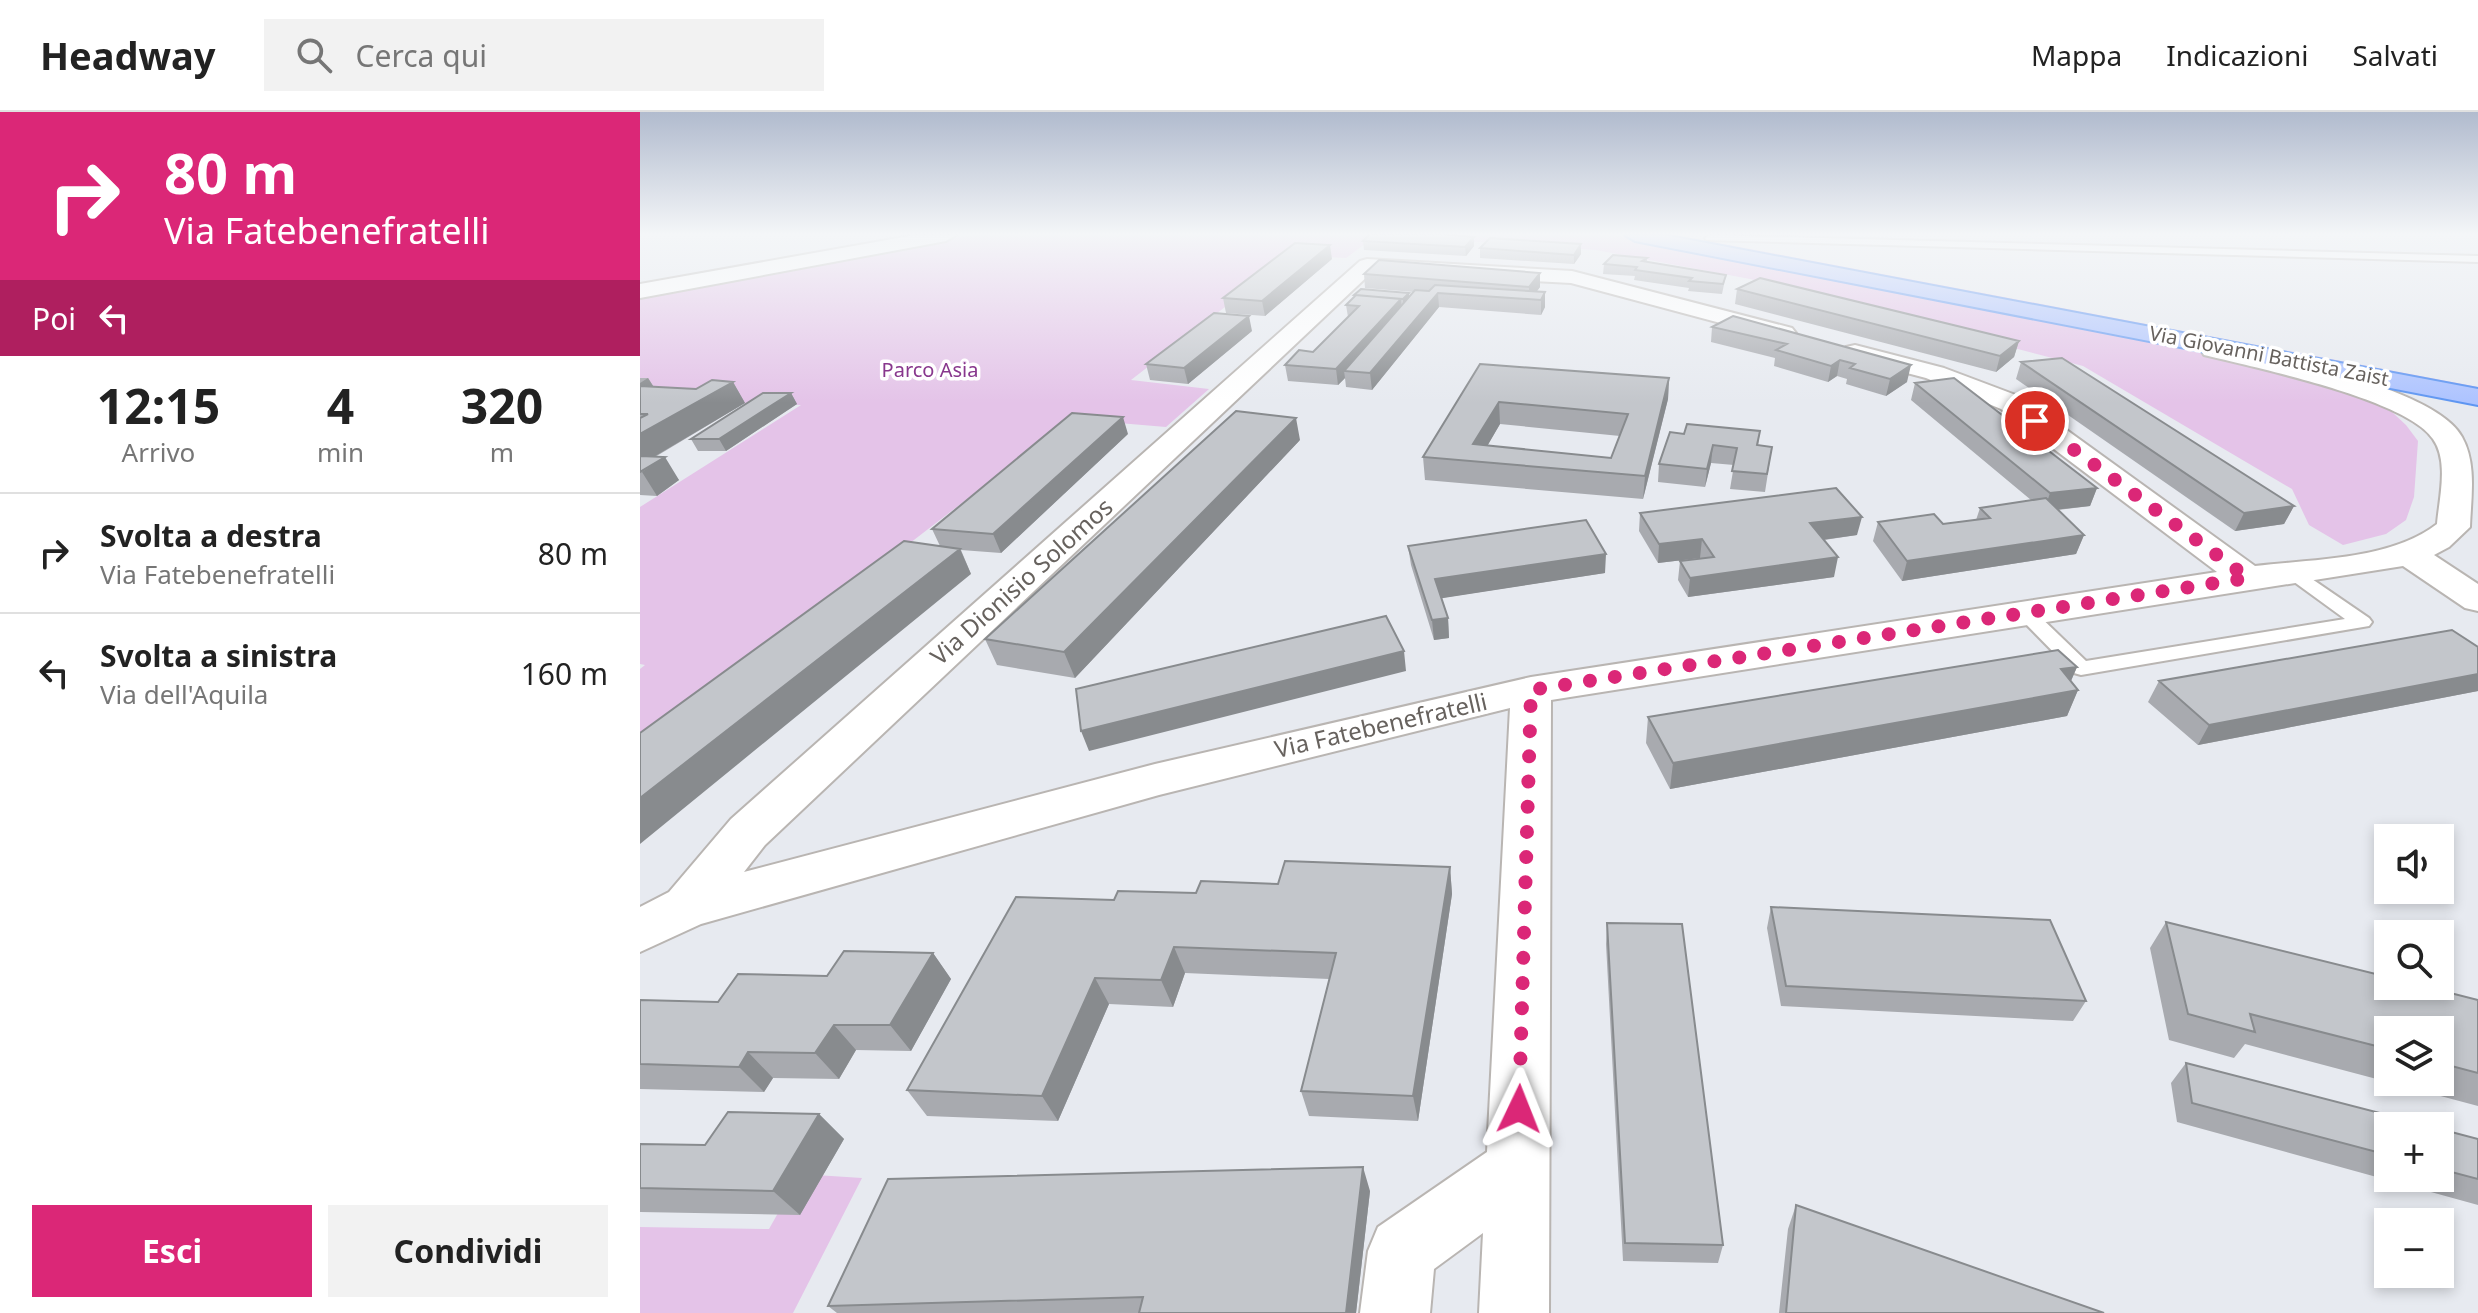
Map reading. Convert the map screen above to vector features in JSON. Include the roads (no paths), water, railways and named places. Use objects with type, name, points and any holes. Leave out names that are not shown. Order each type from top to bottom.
[{"type":"main road","name":"Via Giovanni Battista Zaist","points":[[1930,291],[2478,397]]},
{"type":"main road","name":"Via Giovanni Battista Zaist","points":[[1986,291],[2478,386]]},
{"type":"street","name":"Via Dionisio Solomos","points":[[687,907],[748,832],[1339,291]]},
{"type":"street","name":"Via Dionisio Solomos","points":[[1625,291],[1935,373],[2011,403],[2248,578]]},
{"type":"street","name":"Via Fatebenefratelli","points":[[640,931],[687,907],[1065,807],[1155,780],[1531,690],[2409,554],[2437,540],[2453,527],[2468,457],[2446,434],[2414,411],[2350,385],[2146,332]]},
{"type":"street","points":[[2409,554],[2478,600]]},
{"type":"street","points":[[1514,1313],[1531,690]]},
{"type":"street","points":[[1395,1313],[1402,1251],[1518,1168]]},
{"type":"lane","points":[[2025,613],[2081,668],[2362,622],[2293,572]]},
{"type":"park label","name":"Parco Asia","points":[[930,370]]}]
